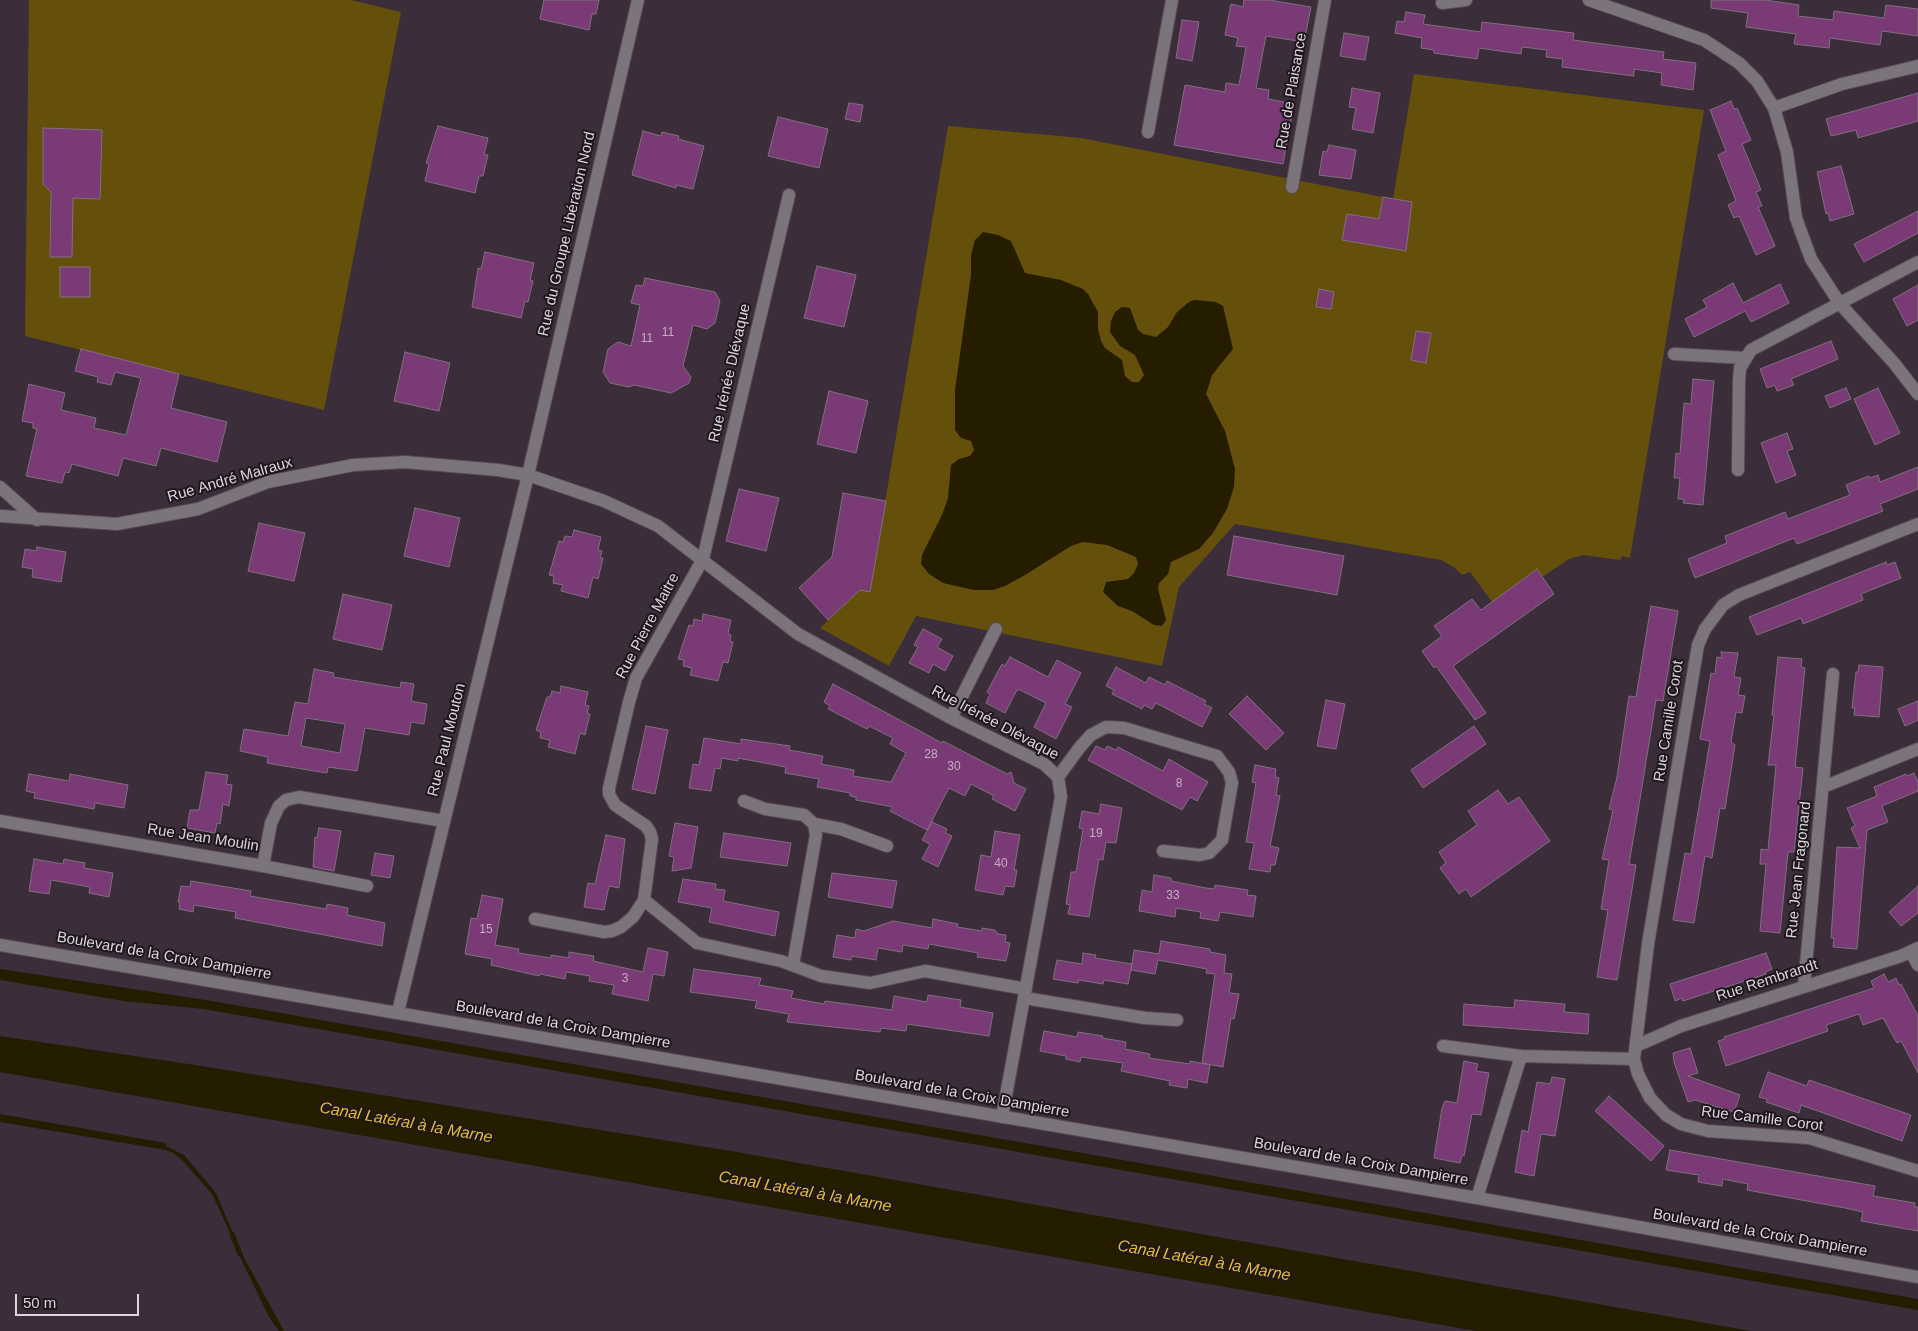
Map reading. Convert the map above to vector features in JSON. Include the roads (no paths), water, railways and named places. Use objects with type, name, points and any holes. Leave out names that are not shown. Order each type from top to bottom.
[{"type":"street","name":"Rue du Groupe Libération Nord","points":[[528,476],[638,0]]},
{"type":"street","points":[[1148,132],[1172,0]]},
{"type":"street","name":"Rue de Plaisance","points":[[1292,187],[1325,0]]},
{"type":"street","points":[[1442,3],[1466,0]]},
{"type":"street","points":[[1589,0],[1704,40],[1739,63],[1756,81],[1774,108],[1787,152],[1796,218],[1801,238],[1822,278],[1840,304],[1894,363],[1918,394]]},
{"type":"street","points":[[1774,108],[1842,84],[1918,66]]},
{"type":"street","name":"Rue Irénée Dlévaque","points":[[703,559],[788,195]]},
{"type":"street","points":[[1738,470],[1738,381],[1740,368],[1745,358],[1763,342],[1840,304],[1918,262]]},
{"type":"street","points":[[1674,354],[1745,358]]},
{"type":"street","name":"Rue André Malraux","points":[[0,516],[117,524],[198,509],[268,482],[361,464],[405,462],[498,470],[528,476]]},
{"type":"street","name":"Rue Irénée Dlévaque","points":[[528,476],[604,501],[658,526],[798,634],[952,718],[1044,764],[1058,777],[1060,796],[1026,994],[1002,1117]]},
{"type":"street","name":"Rue Paul Mouton","points":[[398,1012],[528,476]]},
{"type":"street","points":[[0,487],[37,520]]},
{"type":"street","name":"Rue Camille Corot","points":[[1918,524],[1739,595],[1724,605],[1705,629],[1698,645],[1648,944],[1635,1053],[1638,1074],[1650,1098],[1666,1115],[1681,1124],[1708,1131],[1809,1138],[1918,1171]]},
{"type":"street","name":"Rue Pierre Maitre","points":[[644,900],[652,839],[650,832],[646,826],[615,804],[609,794],[610,788],[633,687],[647,656],[703,559]]},
{"type":"street","points":[[952,718],[996,629]]},
{"type":"street","name":"Rue Jean Fragonard","points":[[1804,986],[1833,674]]},
{"type":"street","points":[[1058,777],[1091,735],[1106,727],[1124,728],[1217,756],[1229,772],[1232,783],[1222,840],[1209,853],[1200,855],[1163,851]]},
{"type":"street","name":"Rue Jean Fragonard","points":[[1823,787],[1918,749]]},
{"type":"street","name":"Rue Jean Moulin","points":[[0,821],[263,866],[271,823],[280,806],[286,800],[299,797],[444,821]]},
{"type":"street","points":[[744,801],[765,809],[804,815],[814,824],[841,829],[887,846]]},
{"type":"street","points":[[793,965],[816,834],[814,824]]},
{"type":"street","points":[[263,866],[367,886]]},
{"type":"street","points":[[536,919],[604,932],[612,931],[621,927],[633,917],[644,900],[698,943],[793,965],[821,976],[861,983],[879,982],[900,975],[925,971],[1145,1018],[1177,1020]]},
{"type":"street","name":"Boulevard de la Croix Dampierre","points":[[0,945],[1477,1198],[1918,1277]]},
{"type":"street","name":"Rue Rembrandt","points":[[1635,1053],[1681,1026],[1915,950],[1918,965]]},
{"type":"street","points":[[1442,1046],[1521,1056],[1635,1053]]},
{"type":"street","points":[[1477,1198],[1521,1056]]},
{"type":"water","points":[[983,232],[998,235],[1011,241],[1025,273],[1061,280],[1083,289],[1088,294],[1098,312],[1098,329],[1101,341],[1105,348],[1122,360],[1125,376],[1132,382],[1139,382],[1144,375],[1135,355],[1120,346],[1110,332],[1111,321],[1115,312],[1122,307],[1130,308],[1138,330],[1143,334],[1156,337],[1168,327],[1177,312],[1189,302],[1194,300],[1216,302],[1223,306],[1233,349],[1212,375],[1206,394],[1225,431],[1235,469],[1234,487],[1227,509],[1213,533],[1199,549],[1171,562],[1168,574],[1159,583],[1158,589],[1166,620],[1162,626],[1154,625],[1132,611],[1118,606],[1103,592],[1106,582],[1128,579],[1134,573],[1138,564],[1136,557],[1107,545],[1083,542],[1071,546],[1025,575],[993,590],[974,590],[943,583],[929,574],[921,564],[922,555],[942,515],[948,498],[951,465],[959,459],[970,456],[974,450],[971,441],[961,438],[955,430],[955,390],[971,275],[971,255],[975,240]]},
{"type":"water","points":[[0,969],[206,1000],[1918,1299],[1918,1310],[204,1009],[124,1001],[0,980]]},
{"type":"water","name":"Canal Latéral à la Marne","points":[[0,1036],[195,1065],[731,1151],[1751,1331],[1476,1331],[0,1072]]},
{"type":"water","points":[[0,1114],[166,1143],[166,1146],[184,1155],[216,1193],[236,1240],[234,1241],[212,1194],[183,1161],[173,1153],[166,1150],[0,1122]]},
{"type":"water","points":[[236,1249],[239,1249],[241,1252],[284,1331],[279,1331],[269,1317]]},
{"type":"waterway","points":[[232,1234],[240,1254]]}]
